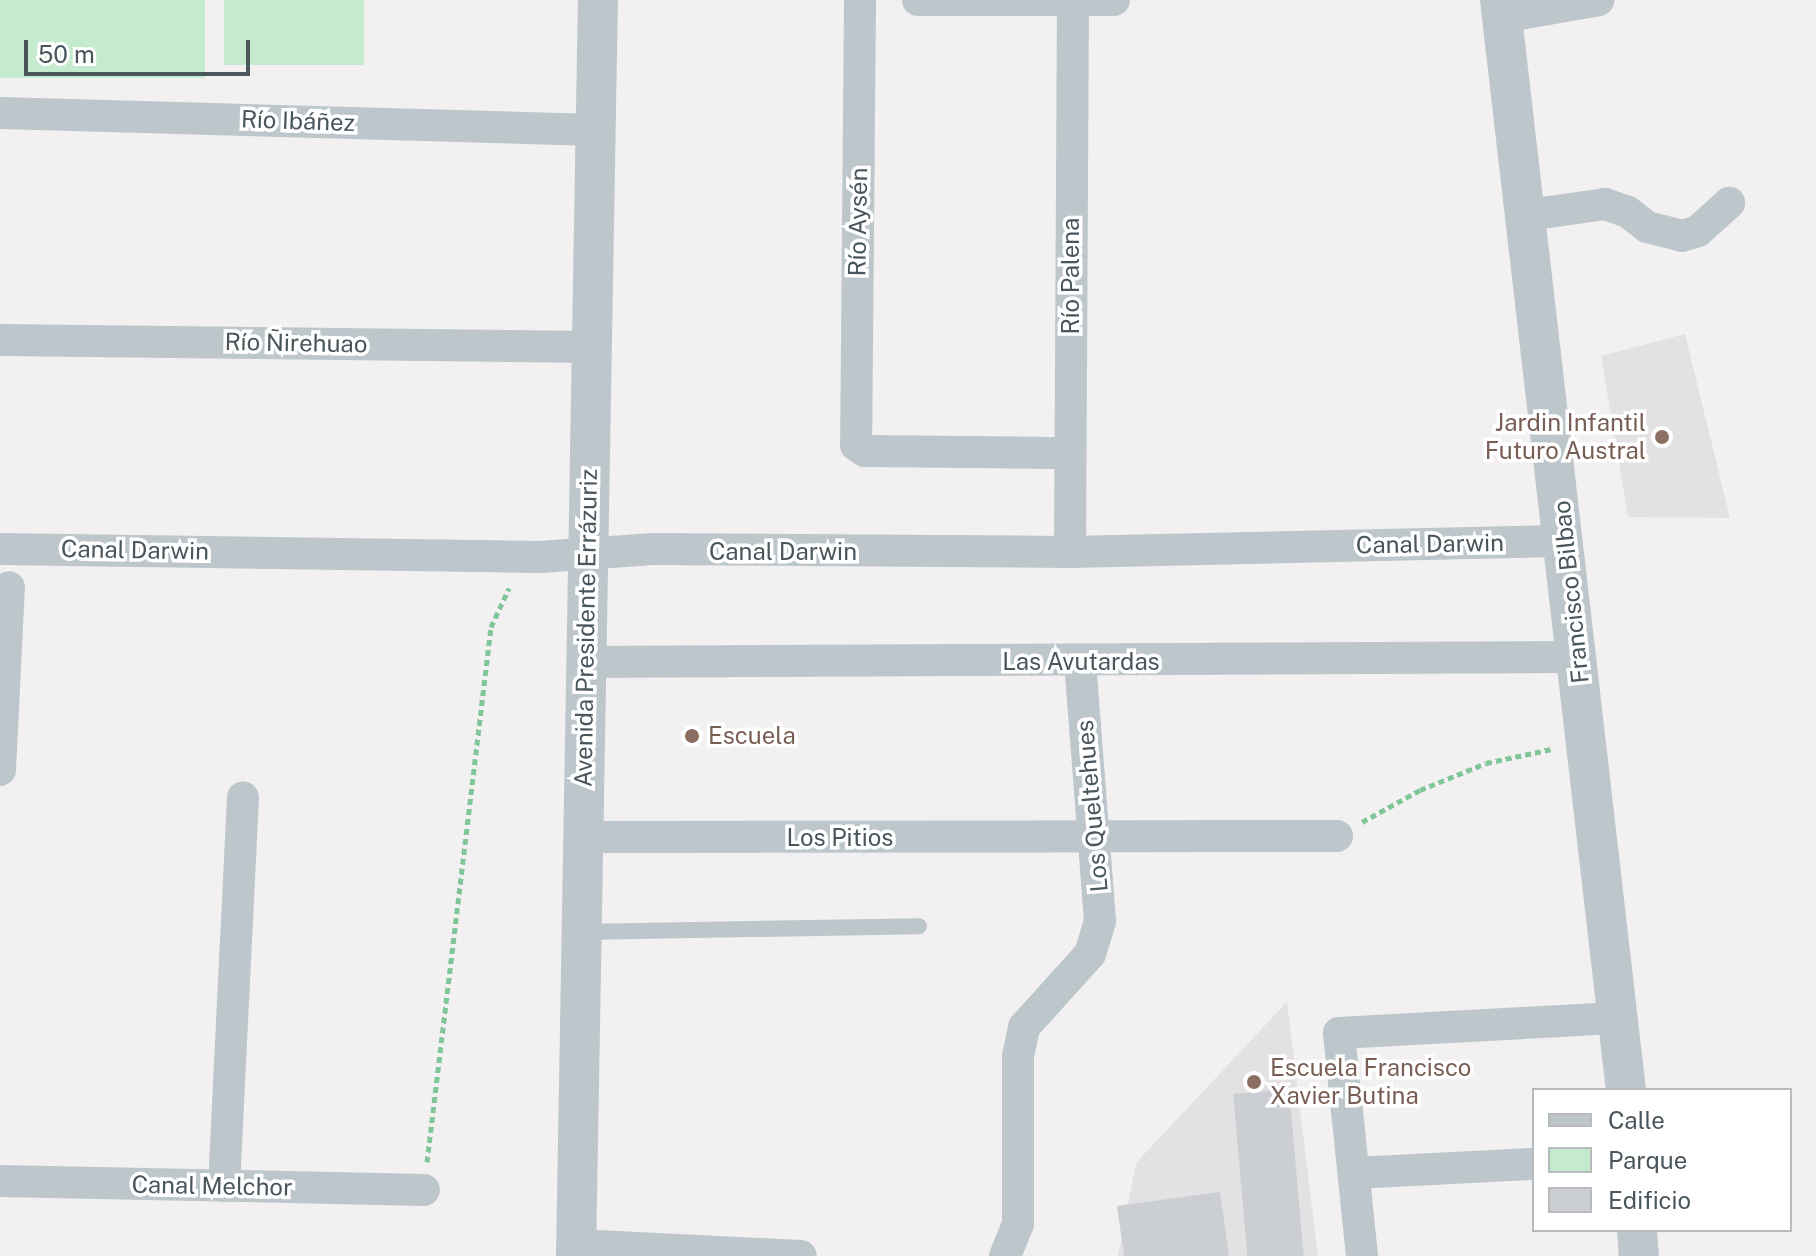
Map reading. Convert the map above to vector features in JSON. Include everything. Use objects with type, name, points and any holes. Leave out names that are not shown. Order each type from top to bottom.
[{"type":"street","name":"Avenida Presidente Errázuriz","points":[[576,1251],[598,0]]},
{"type":"street","name":"Río Aysén","points":[[860,0],[856,445],[865,451],[1070,453]]},
{"type":"street","points":[[918,0],[1114,0]]},
{"type":"street","name":"Río Palena","points":[[1070,552],[1073,0]]},
{"type":"street","points":[[1501,9],[1599,0]]},
{"type":"street","name":"Francisco Bilbao","points":[[1501,9],[1528,215],[1626,1088]]},
{"type":"street","name":"Río Ibáñez","points":[[0,113],[596,130]]},
{"type":"street","points":[[1528,215],[1605,204],[1628,212],[1647,227],[1682,236],[1698,231],[1729,203]]},
{"type":"street","name":"Río Ñirehuao","points":[[0,340],[592,347]]},
{"type":"street","name":"Canal Darwin","points":[[0,549],[523,557],[654,549],[1070,552],[1565,541]]},
{"type":"street","points":[[0,770],[9,587]]},
{"type":"street","name":"Las Avutardas","points":[[586,662],[1080,663],[1577,657]]},
{"type":"street","name":"Los Queltehues","points":[[1005,1256],[1018,1224],[1018,1056],[1024,1027],[1090,954],[1100,921],[1097,839],[1080,663]]},
{"type":"street","points":[[224,1186],[243,797]]},
{"type":"street","name":"Los Pitios","points":[[582,837],[1097,839],[1337,836]]},
{"type":"street","points":[[1362,1256],[1339,1033],[1620,1018]]},
{"type":"street","points":[[1354,1173],[1532,1164]]},
{"type":"street","name":"Canal Melchor","points":[[0,1181],[424,1190]]},
{"type":"street","points":[[1637,1232],[1639,1256]]},
{"type":"street","points":[[576,1251],[801,1256]]},
{"type":"lane","points":[[583,932],[919,926]]},
{"type":"path","points":[[424,1190],[491,627],[523,557]]},
{"type":"path","points":[[1337,836],[1420,790],[1486,763],[1544,748],[1589,752]]},
{"type":"shaded area","name":"Jardin Infantil Futuro Austral","points":[[1685,334],[1730,518],[1628,517],[1601,356]]},
{"type":"shaded area","name":"Escuela Francisco Xavier Butina","points":[[1287,1002],[1318,1256],[1118,1256],[1136,1163]]},
{"type":"green space","points":[[0,0],[205,0],[205,78],[0,78]]},
{"type":"green space","points":[[224,0],[364,0],[364,65],[224,65]]},
{"type":"building","points":[[1289,1089],[1304,1256],[1247,1256],[1233,1094]]},
{"type":"building","points":[[1220,1192],[1229,1256],[1124,1256],[1117,1206]]},
{"type":"place","name":"Jardin Infantil Futuro Austral","points":[[1662,437]]},
{"type":"place","name":"Escuela","points":[[692,736]]},
{"type":"place","name":"Escuela Francisco Xavier Butina","points":[[1254,1082]]}]
